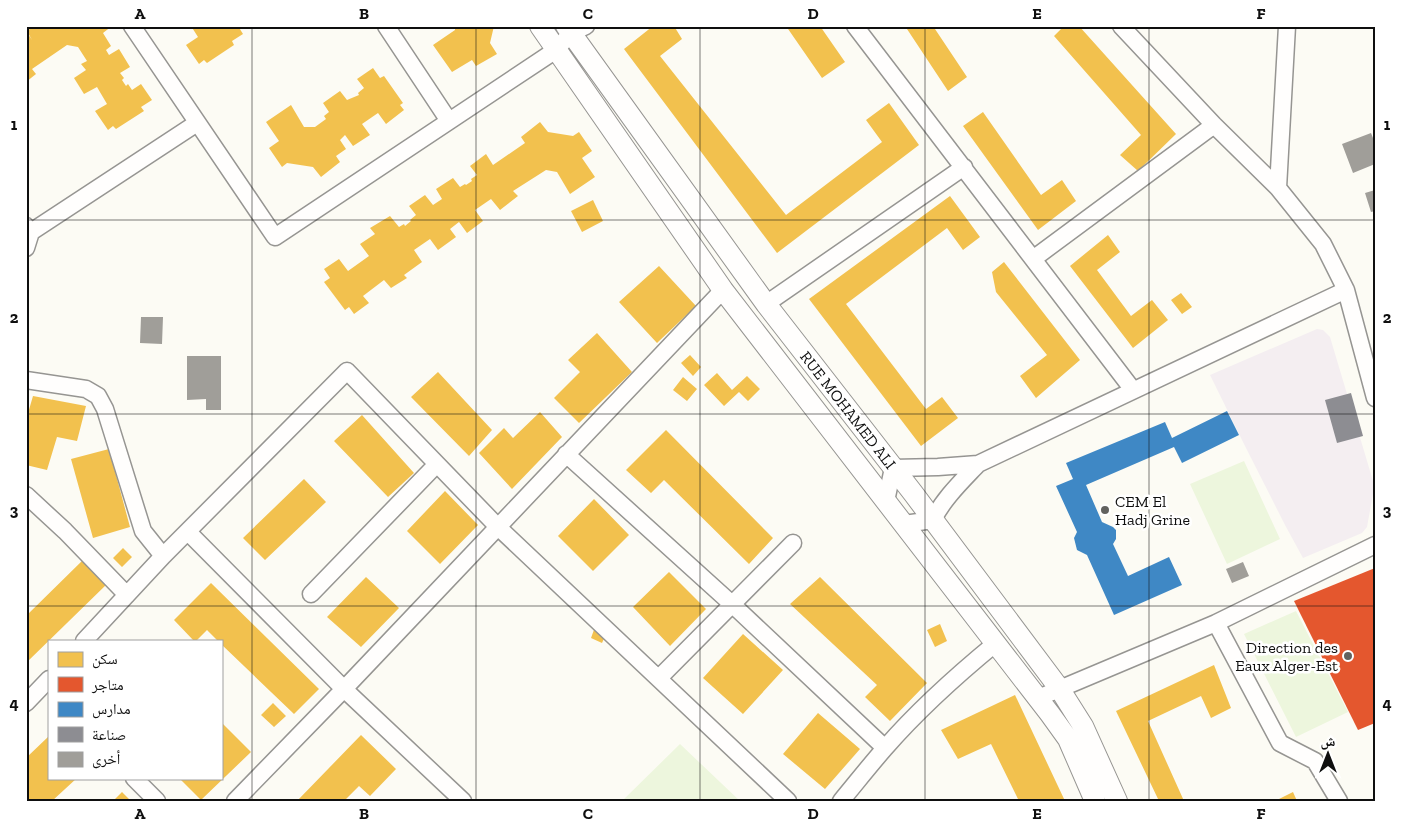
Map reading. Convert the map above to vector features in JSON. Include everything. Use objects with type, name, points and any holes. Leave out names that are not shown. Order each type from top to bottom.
[{"type":"street","points":[[132,26],[275,236],[556,50],[574,28]]},
{"type":"street","points":[[386,26],[449,121]]},
{"type":"street","points":[[540,26],[723,290],[1068,739],[1095,801]]},
{"type":"street","points":[[855,26],[1133,390]]},
{"type":"street","points":[[1121,26],[1278,188],[1324,244],[1346,290],[1375,398]]},
{"type":"street","points":[[1278,188],[1287,26]]},
{"type":"street","name":"RUE MOHAMED ALI","points":[[574,28],[766,304],[1060,688],[1083,726],[1117,801]]},
{"type":"street","points":[[26,248],[28,229],[198,123]]},
{"type":"street","points":[[1033,258],[1214,124]]},
{"type":"street","points":[[766,304],[964,167]]},
{"type":"street","points":[[235,801],[723,290]]},
{"type":"street","points":[[886,501],[893,468],[978,464],[1346,290]]},
{"type":"street","points":[[85,640],[163,556],[347,372],[498,526],[788,801]]},
{"type":"street","points":[[26,380],[86,389],[98,396],[105,409],[143,531],[163,556]]},
{"type":"street","points":[[566,454],[733,605],[885,748]]},
{"type":"street","points":[[311,594],[437,464]]},
{"type":"street","points":[[904,524],[933,520],[947,498],[978,464]]},
{"type":"street","points":[[26,495],[66,531],[127,595]]},
{"type":"street","points":[[188,532],[344,689],[463,801]]},
{"type":"street","points":[[659,678],[793,543]]},
{"type":"street","points":[[1038,698],[1216,624],[1375,545]]},
{"type":"street","points":[[1216,624],[1280,743],[1315,761],[1339,801]]},
{"type":"street","points":[[841,801],[885,748],[930,700],[996,643]]},
{"type":"street","points":[[26,703],[46,686]]},
{"type":"street","points":[[136,780],[157,801]]},
{"type":"shaded area","points":[[1317,329],[1323,330],[1330,337],[1373,481],[1373,494],[1367,527],[1362,533],[1303,558],[1210,375]]},
{"type":"green space","points":[[1244,461],[1280,539],[1227,564],[1190,484]]},
{"type":"green space","points":[[1296,611],[1348,712],[1296,737],[1244,634]]},
{"type":"green space","points":[[680,744],[740,801],[622,801]]},
{"type":"building: سكن","points":[[34,26],[112,26],[103,33],[111,46],[106,50],[109,55],[119,49],[130,67],[120,73],[124,78],[122,80],[132,90],[141,84],[152,100],[141,107],[144,111],[116,129],[113,126],[108,130],[95,111],[107,104],[97,87],[84,94],[74,78],[86,70],[81,64],[87,61],[78,47],[67,45],[32,69],[36,74],[26,82],[26,31],[32,40],[27,31]]},
{"type":"building: سكن","points":[[191,26],[238,26],[243,34],[232,41],[234,45],[207,63],[204,60],[199,64],[186,45],[198,37]]},
{"type":"building: سكن","points":[[455,26],[494,26],[490,43],[497,54],[476,66],[472,60],[452,72],[433,45],[455,30]]},
{"type":"building: سكن","points":[[653,26],[674,26],[682,39],[660,56],[786,215],[882,142],[866,120],[889,103],[919,145],[777,253],[624,49]]},
{"type":"building: سكن","points":[[786,26],[820,26],[845,62],[822,78]]},
{"type":"building: سكن","points":[[905,26],[933,26],[967,77],[948,91]]},
{"type":"building: سكن","points":[[1064,26],[1079,26],[1176,134],[1138,171],[1120,155],[1141,135],[1054,36]]},
{"type":"building: سكن","points":[[373,68],[380,78],[384,76],[403,103],[400,105],[404,110],[386,124],[378,113],[362,124],[370,135],[353,146],[345,135],[340,140],[346,149],[336,156],[340,162],[321,177],[313,167],[287,163],[282,167],[269,148],[279,141],[266,122],[291,105],[304,127],[315,127],[326,119],[324,116],[329,112],[323,103],[340,91],[347,100],[359,95],[358,93],[364,88],[357,79]]},
{"type":"building: سكن","points":[[983,112],[1041,195],[1062,180],[1076,201],[1038,230],[963,126]]},
{"type":"building: سكن","points":[[540,122],[548,132],[573,136],[579,132],[592,151],[582,158],[595,177],[570,194],[557,172],[546,170],[513,191],[518,196],[500,210],[491,199],[475,210],[483,221],[467,233],[459,222],[450,229],[456,237],[438,250],[430,239],[414,250],[422,262],[404,275],[407,278],[391,288],[384,280],[363,296],[369,303],[354,314],[349,307],[345,310],[324,282],[330,278],[324,269],[339,259],[348,271],[369,256],[360,244],[375,234],[370,228],[390,216],[399,227],[404,224],[405,226],[416,215],[409,206],[425,195],[433,205],[442,199],[436,189],[453,178],[460,187],[466,185],[477,175],[470,166],[486,154],[493,165],[525,143],[521,137]]},
{"type":"building: سكن","points":[[950,196],[980,237],[963,250],[947,228],[846,304],[926,409],[942,397],[958,418],[921,446],[809,299]]},
{"type":"building: سكن","points":[[593,200],[603,221],[582,232],[571,211]]},
{"type":"building: سكن","points":[[1108,235],[1120,252],[1097,270],[1131,316],[1152,300],[1168,320],[1133,348],[1070,266]]},
{"type":"building: سكن","points":[[1004,262],[1080,360],[1036,398],[1020,376],[1047,355],[996,292],[992,272]]},
{"type":"building: سكن","points":[[659,266],[696,306],[657,343],[619,302]]},
{"type":"building: سكن","points":[[1181,293],[1192,307],[1182,314],[1171,300]]},
{"type":"building: سكن","points":[[597,333],[632,372],[579,423],[554,398],[580,372],[568,360]]},
{"type":"building: سكن","points":[[690,355],[701,367],[693,376],[681,363]]},
{"type":"building: سكن","points":[[438,372],[492,430],[469,456],[411,397]]},
{"type":"building: سكن","points":[[717,373],[732,390],[747,376],[760,389],[748,401],[739,392],[724,406],[704,385]]},
{"type":"building: سكن","points":[[683,377],[697,389],[687,401],[673,390]]},
{"type":"building: سكن","points":[[33,396],[86,406],[77,441],[57,437],[47,470],[26,465],[26,420]]},
{"type":"building: سكن","points":[[540,412],[562,437],[512,489],[479,453],[504,428],[513,438]]},
{"type":"building: سكن","points":[[362,415],[414,473],[388,497],[334,441]]},
{"type":"building: سكن","points":[[666,430],[773,538],[749,564],[664,480],[651,493],[626,470]]},
{"type":"building: سكن","points":[[109,449],[130,527],[93,538],[71,459]]},
{"type":"building: سكن","points":[[304,479],[326,502],[265,560],[243,538]]},
{"type":"building: سكن","points":[[445,491],[478,525],[440,564],[407,531]]},
{"type":"building: سكن","points":[[594,499],[629,535],[593,571],[558,536]]},
{"type":"building: سكن","points":[[123,548],[132,557],[122,567],[113,558]]},
{"type":"building: سكن","points":[[85,558],[108,583],[26,663],[26,616]]},
{"type":"building: سكن","points":[[669,572],[706,609],[670,646],[633,607]]},
{"type":"building: سكن","points":[[366,577],[399,608],[361,647],[327,617]]},
{"type":"building: سكن","points":[[820,577],[927,683],[890,721],[865,697],[877,685],[790,604]]},
{"type":"building: سكن","points":[[211,583],[319,689],[294,714],[222,645],[222,640],[217,640],[207,630],[197,640],[193,640],[174,620]]},
{"type":"building: سكن","points":[[940,624],[947,641],[935,647],[927,630]]},
{"type":"building: سكن","points":[[595,627],[607,632],[602,643],[591,638]]},
{"type":"building: سكن","points":[[743,634],[783,670],[743,714],[703,678]]},
{"type":"building: سكن","points":[[1214,665],[1231,708],[1211,718],[1201,696],[1148,721],[1184,801],[1159,801],[1116,711]]},
{"type":"building: سكن","points":[[1015,695],[1065,801],[1019,801],[991,744],[958,759],[941,730]]},
{"type":"building: سكن","points":[[273,703],[286,716],[274,727],[261,715]]},
{"type":"building: سكن","points":[[818,713],[860,749],[825,789],[783,754]]},
{"type":"building: سكن","points":[[222,723],[251,752],[222,780]]},
{"type":"building: سكن","points":[[361,735],[396,769],[370,796],[359,786],[344,801],[297,801]]},
{"type":"building: سكن","points":[[48,737],[48,780],[75,780],[52,801],[28,801],[26,799],[26,758]]},
{"type":"building: سكن","points":[[181,780],[222,780],[201,800]]},
{"type":"building: سكن","points":[[122,792],[131,801],[113,801]]},
{"type":"building: سكن","points":[[1293,792],[1297,801],[1275,801]]},
{"type":"building: متاجر","name":"Direction des Eaux Alger-Est","points":[[1375,568],[1375,723],[1358,730],[1294,601]]},
{"type":"building: مدارس","points":[[1227,411],[1239,435],[1182,463],[1174,447],[1086,485],[1102,522],[1116,530],[1116,539],[1113,544],[1128,576],[1169,557],[1182,585],[1114,615],[1087,555],[1077,550],[1074,538],[1077,532],[1056,486],[1073,479],[1066,463],[1165,422],[1172,438]]},
{"type":"building: صناعة","points":[[1351,393],[1363,436],[1337,443],[1325,400]]},
{"type":"building: أخرى","points":[[1371,133],[1375,143],[1375,164],[1353,173],[1342,144]]},
{"type":"building: أخرى","points":[[1375,190],[1375,211],[1371,212],[1365,193]]},
{"type":"building: أخرى","points":[[141,317],[163,317],[162,344],[140,343]]},
{"type":"building: أخرى","points":[[187,356],[221,356],[221,410],[206,410],[206,399],[187,400]]},
{"type":"building: أخرى","points":[[1243,562],[1249,576],[1232,583],[1226,569]]},
{"type":"place","name":"CEM El Hadj Grine","points":[[1105,510]]},
{"type":"place","name":"Direction des Eaux Alger-Est","points":[[1348,656]]}]
